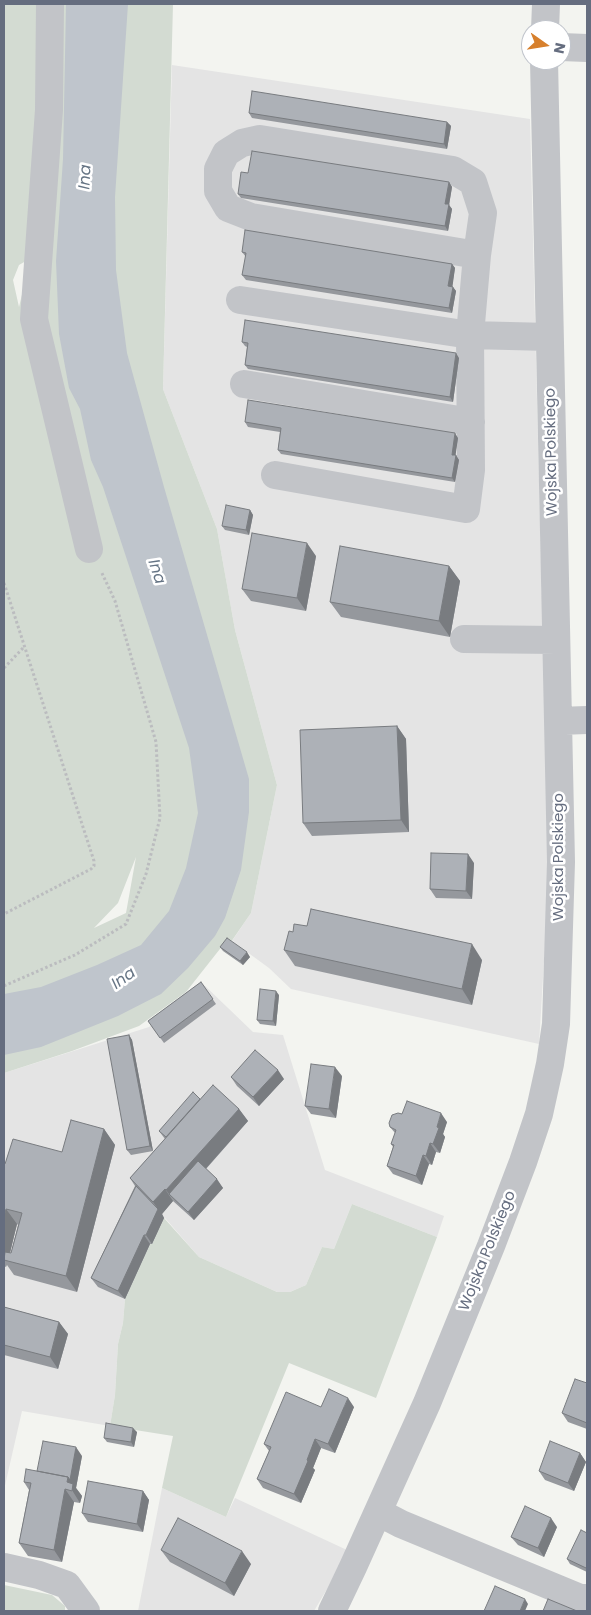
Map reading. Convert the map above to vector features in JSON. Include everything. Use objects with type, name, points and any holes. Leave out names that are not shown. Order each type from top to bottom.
[{"type":"street","points":[[50,4],[49,110],[34,319],[89,548]]},
{"type":"street","points":[[545,20],[546,4]]},
{"type":"street","points":[[571,47],[587,48]]},
{"type":"street","name":"Wojska Polskiego","points":[[332,1611],[426,1403],[487,1256],[523,1162],[538,1114],[550,1064],[556,1024],[561,862],[544,70]]},
{"type":"street","points":[[275,475],[466,509],[471,470],[470,335],[477,255],[483,213],[473,182],[453,170],[260,140],[242,143],[226,153],[218,169],[218,191],[228,208],[251,217],[477,255]]},
{"type":"street","points":[[240,300],[470,335],[549,337]]},
{"type":"street","points":[[244,384],[471,422]]},
{"type":"street","points":[[464,639],[556,640]]},
{"type":"street","points":[[558,721],[587,720]]},
{"type":"street","points":[[378,1512],[401,1524],[580,1598],[587,1598]]},
{"type":"street","points":[[4,1567],[39,1575],[67,1585],[86,1611]]},
{"type":"path","points":[[4,986],[76,955],[126,924],[146,874],[160,818],[156,742],[116,601],[89,548]]},
{"type":"path","points":[[4,583],[94,861],[94,866],[91,869],[4,914]]},
{"type":"path","points":[[4,668],[24,648]]},
{"type":"shaded area","points":[[4,4],[173,4],[163,389],[217,529],[235,630],[277,785],[251,913],[231,942],[227,940],[186,992],[139,1026],[72,1051],[4,1073]],"holes":[[[31,258],[19,307],[13,280],[19,265]],[[136,857],[126,913],[94,928],[118,903]]]},
{"type":"shaded area","points":[[172,65],[530,119],[547,801],[547,911],[539,1044],[291,989],[269,968],[232,941],[251,913],[277,785],[235,630],[217,529],[163,389]]},
{"type":"shaded area","points":[[201,982],[253,1032],[283,1035],[325,1170],[444,1216],[437,1237],[352,1204],[334,1249],[322,1247],[306,1285],[290,1292],[277,1292],[199,1257],[165,1218],[125,1299],[123,1323],[118,1344],[115,1395],[110,1426],[22,1411],[4,1490],[4,1073],[149,1027],[192,995]]},
{"type":"shaded area","points":[[352,1204],[437,1237],[376,1398],[289,1363],[226,1517],[162,1488],[173,1436],[110,1426],[115,1395],[118,1344],[123,1323],[125,1299],[164,1218],[199,1257],[277,1292],[290,1292],[306,1285],[322,1247],[334,1249]]},
{"type":"shaded area","points":[[162,1488],[226,1517],[235,1498],[347,1550],[314,1611],[138,1611]]},
{"type":"shaded area","points":[[4,1585],[52,1595],[65,1606],[65,1611],[4,1611]]},
{"type":"water","name":"Ina","points":[[66,4],[128,4],[115,197],[116,270],[127,353],[249,779],[249,812],[241,870],[225,918],[215,936],[188,968],[161,994],[118,1016],[41,1047],[4,1055],[4,994],[41,987],[141,945],[169,911],[186,868],[198,813],[189,748],[103,487],[91,460],[80,409],[69,388],[59,334],[56,261],[63,159]]},
{"type":"building","points":[[252,91],[447,122],[444,144],[249,113]]},
{"type":"building","points":[[252,151],[449,182],[445,204],[449,204],[445,226],[238,194],[241,172],[248,173]]},
{"type":"building","points":[[245,230],[452,264],[448,286],[453,287],[449,308],[242,275],[246,253],[242,252]]},
{"type":"building","points":[[245,320],[456,353],[450,397],[245,365],[248,343],[242,342]]},
{"type":"building","points":[[248,400],[455,433],[452,455],[456,455],[452,478],[278,450],[281,428],[245,422]]},
{"type":"building","points":[[226,505],[250,510],[246,530],[222,526]]},
{"type":"building","points":[[252,533],[307,543],[297,598],[242,589]]},
{"type":"building","points":[[340,546],[449,566],[439,621],[330,602]]},
{"type":"building","points":[[397,726],[401,820],[303,823],[300,730]]},
{"type":"building","points":[[431,853],[468,854],[466,891],[430,889]]},
{"type":"building","points":[[311,909],[472,944],[462,989],[284,950],[289,931],[293,932],[294,924],[307,926]]},
{"type":"building","points":[[227,938],[247,952],[240,961],[220,947]]},
{"type":"building","points":[[201,982],[213,999],[160,1038],[148,1021]]},
{"type":"building","points":[[260,989],[276,991],[273,1021],[257,1020]]},
{"type":"building","points":[[129,1035],[150,1146],[127,1150],[107,1039]]},
{"type":"building","points":[[255,1050],[278,1070],[253,1097],[231,1077]]},
{"type":"building","points":[[311,1064],[335,1067],[329,1109],[305,1106]]},
{"type":"building","points":[[213,1085],[239,1109],[153,1202],[130,1178]]},
{"type":"building","points":[[193,1092],[200,1099],[166,1137],[159,1131]]},
{"type":"building","points":[[407,1101],[441,1113],[437,1127],[439,1128],[433,1144],[430,1143],[426,1156],[423,1155],[416,1176],[387,1166],[394,1145],[391,1144],[396,1130],[390,1127],[389,1123],[392,1115],[402,1114]]},
{"type":"building","points":[[71,1120],[104,1129],[66,1276],[4,1260],[5,1252],[11,1253],[22,1213],[6,1209],[4,1217],[4,1164],[13,1139],[62,1152]]},
{"type":"building","points":[[198,1161],[217,1179],[188,1212],[169,1194]]},
{"type":"building","points":[[136,1186],[158,1209],[118,1291],[91,1278]]},
{"type":"building","points":[[4,1307],[59,1322],[50,1357],[4,1345]]},
{"type":"building","points":[[575,1379],[587,1383],[587,1423],[562,1413]]},
{"type":"building","points":[[329,1389],[348,1398],[328,1444],[315,1439],[294,1494],[257,1479],[271,1447],[264,1444],[286,1392],[321,1407]]},
{"type":"building","points":[[106,1423],[133,1428],[131,1442],[104,1438]]},
{"type":"building","points":[[43,1441],[76,1447],[70,1480],[68,1477],[37,1471]]},
{"type":"building","points":[[550,1441],[580,1453],[568,1483],[539,1471]]},
{"type":"building","points":[[26,1469],[68,1477],[67,1482],[73,1484],[72,1491],[65,1489],[54,1550],[19,1543],[31,1483],[24,1482]]},
{"type":"building","points":[[88,1481],[143,1491],[137,1524],[82,1513]]},
{"type":"building","points":[[525,1506],[551,1518],[538,1548],[511,1537]]},
{"type":"building","points":[[178,1518],[242,1551],[225,1583],[161,1550]]},
{"type":"building","points":[[581,1530],[587,1533],[586,1568],[567,1559]]},
{"type":"building","points":[[495,1586],[525,1599],[520,1611],[484,1611]]},
{"type":"building","points":[[548,1599],[577,1611],[543,1611]]}]
